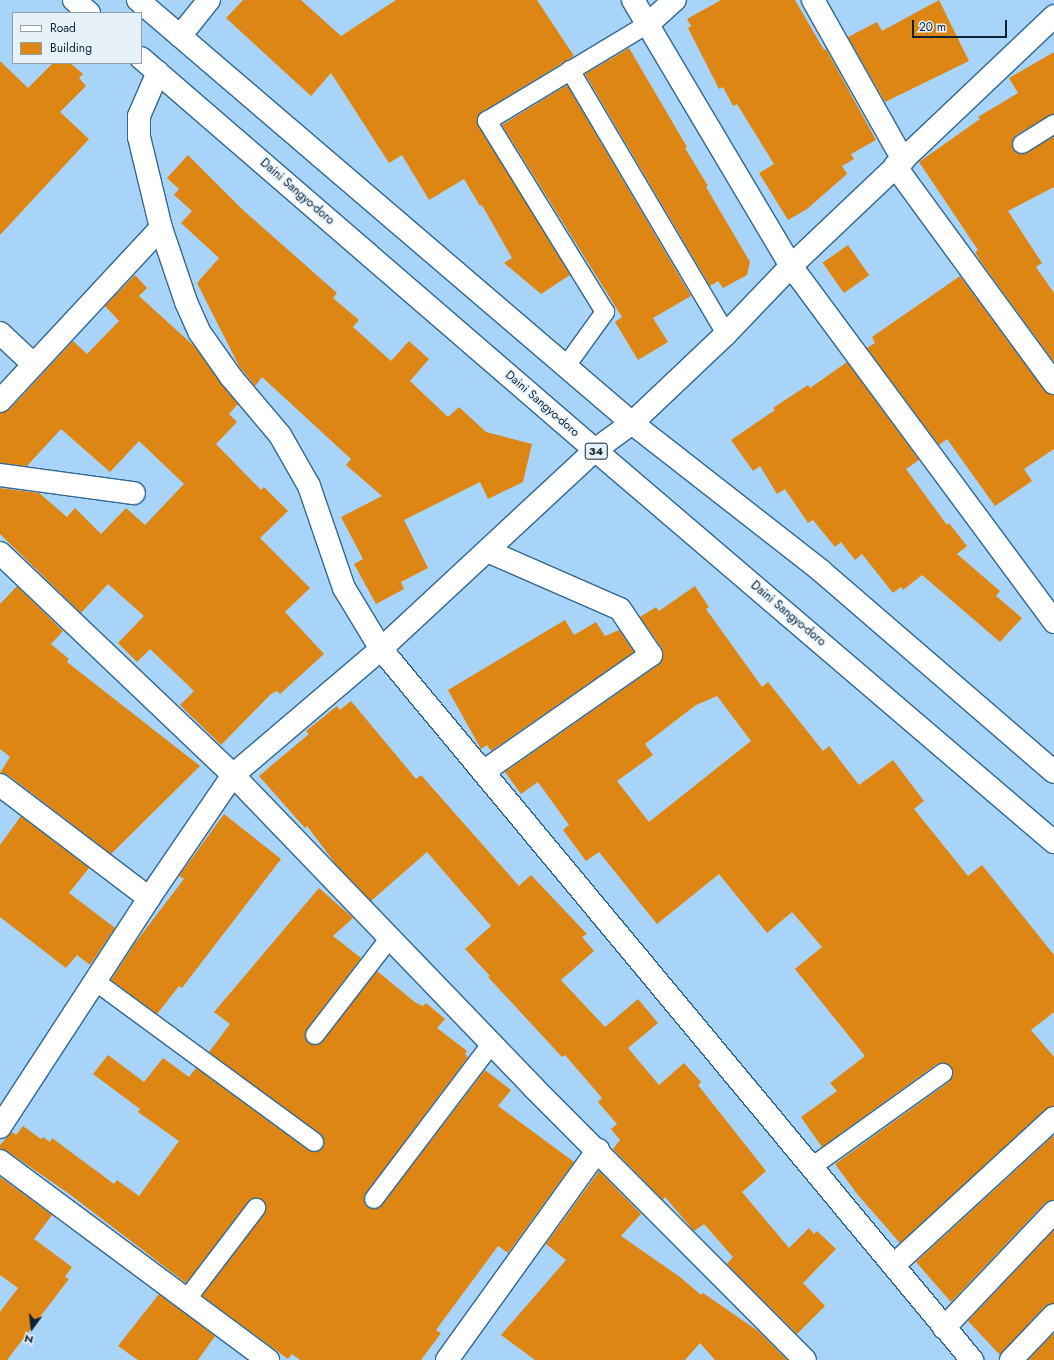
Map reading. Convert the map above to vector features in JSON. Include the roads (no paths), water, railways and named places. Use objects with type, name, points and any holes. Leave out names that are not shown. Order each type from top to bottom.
[{"type":"street","points":[[74,0],[88,12]]},
{"type":"street","points":[[138,0],[632,422],[820,570],[1054,772]]},
{"type":"street","points":[[180,36],[209,0]]},
{"type":"street","points":[[633,0],[791,266],[1054,622]]},
{"type":"street","points":[[648,24],[674,0]]},
{"type":"street","points":[[813,0],[899,163],[1054,383]]},
{"type":"street","points":[[0,1127],[149,898],[233,775],[381,649],[595,450],[632,422],[726,334],[791,266],[1054,16]]},
{"type":"street","name":"Daini Sangyo-doro","points":[[142,59],[595,450],[1054,842]]},
{"type":"street","points":[[158,72],[139,116],[139,137],[161,228],[200,333],[231,377],[280,436],[309,486],[344,588],[381,649],[813,1166],[944,1328],[972,1360]]},
{"type":"street","points":[[0,400],[161,228]]},
{"type":"street","points":[[0,333],[33,364]]},
{"type":"street","points":[[0,475],[134,493]]},
{"type":"street","points":[[483,772],[651,655],[620,609],[486,551]]},
{"type":"street","points":[[0,553],[233,775],[389,939],[805,1360]]},
{"type":"street","points":[[0,785],[149,898]]},
{"type":"street","points":[[894,1266],[1054,1118]]},
{"type":"street","points":[[447,1360],[598,1150]]},
{"type":"street","points":[[0,1162],[268,1360]]},
{"type":"street","points":[[944,1328],[1054,1212]]},
{"type":"street","points":[[1011,1360],[1054,1315]]},
{"type":"lane","points":[[566,366],[605,312],[487,121],[648,24]]},
{"type":"lane","points":[[570,70],[726,334]]},
{"type":"lane","points":[[1022,144],[1054,124]]},
{"type":"lane","points":[[315,1035],[389,939]]},
{"type":"lane","points":[[95,982],[314,1142]]},
{"type":"lane","points":[[374,1199],[492,1043]]},
{"type":"lane","points":[[813,1166],[943,1073]]},
{"type":"lane","points":[[186,1300],[256,1208]]}]
